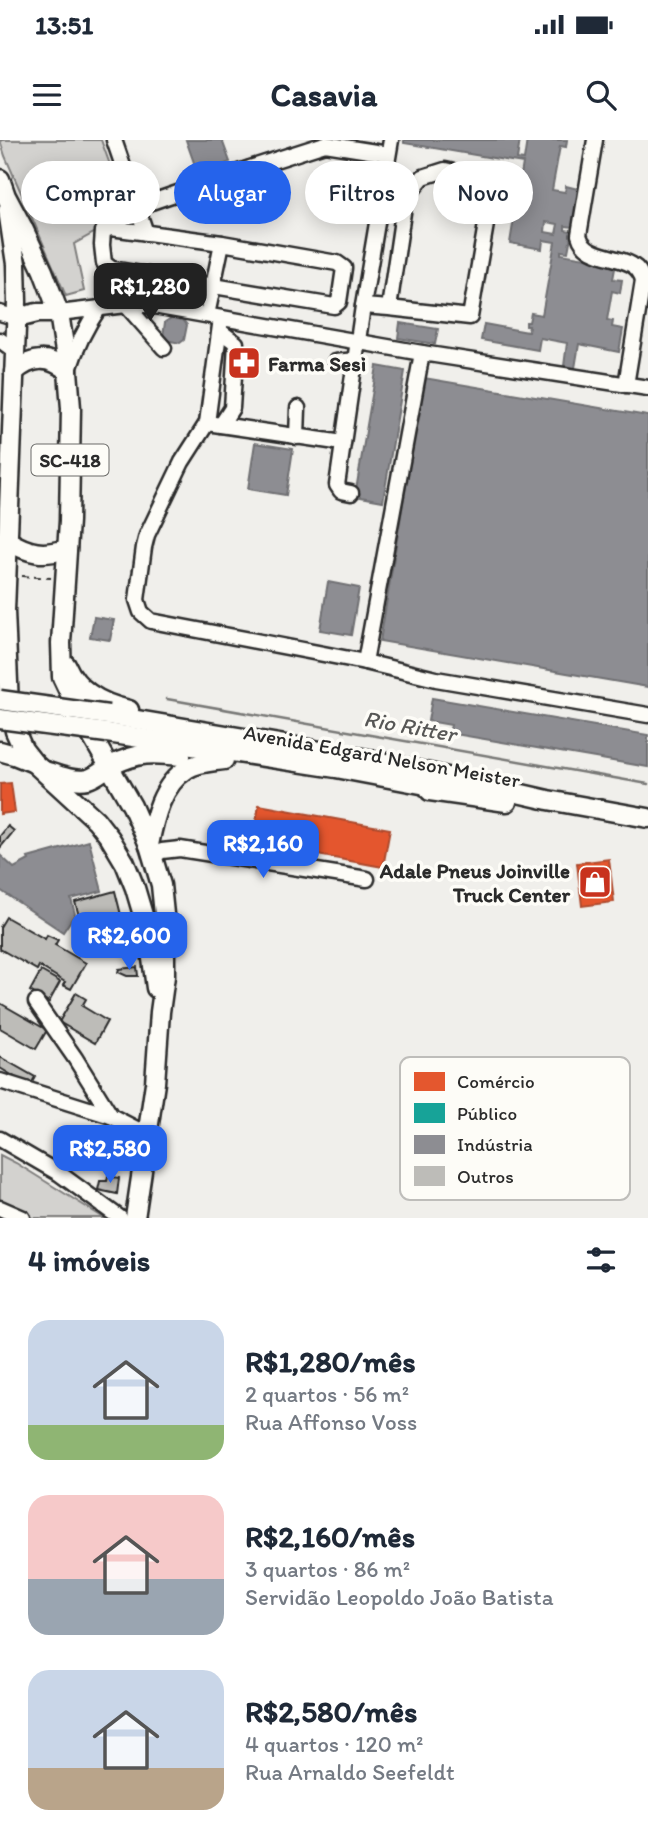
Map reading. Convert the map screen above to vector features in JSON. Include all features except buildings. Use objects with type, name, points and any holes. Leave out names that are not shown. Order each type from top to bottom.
[{"type":"main road","name":"SC-418","points":[[0,179],[43,271],[59,313],[71,408],[62,677],[109,766]]},
{"type":"main road","name":"SC-418","points":[[6,196],[16,264],[8,316],[15,351],[5,464],[8,541],[2,616],[9,706],[23,749],[38,766]]},
{"type":"main road","points":[[8,316],[59,313]]},
{"type":"main road","points":[[14,372],[23,364],[35,360],[59,364],[68,371]]},
{"type":"main road","points":[[8,541],[37,554],[67,549]]},
{"type":"main road","points":[[61,654],[70,674],[82,688],[98,700],[119,708],[336,744],[443,776]]},
{"type":"main road","name":"Avenida Edgard Nelson Meister","points":[[0,700],[313,749],[548,800],[648,818]]},
{"type":"main road","name":"Avenida Edgard Nelson Meister","points":[[0,719],[349,770],[562,814],[648,828]]},
{"type":"main road","points":[[0,751],[72,779],[87,779],[109,766],[151,753],[224,760],[507,802]]},
{"type":"main road","points":[[125,863],[139,864],[151,851],[154,818],[173,782],[187,768],[224,760]]},
{"type":"main road","points":[[38,766],[96,820],[125,863],[148,934],[160,1012]]},
{"type":"main road","points":[[109,766],[132,806],[151,851],[160,885],[165,924],[165,976],[155,1083],[135,1218]]},
{"type":"street","points":[[114,140],[121,161]]},
{"type":"street","points":[[595,140],[579,235],[581,243],[588,249],[635,265],[641,271],[643,281],[626,385]]},
{"type":"street","points":[[160,200],[325,144],[390,147],[337,485],[341,491],[351,493]]},
{"type":"street","points":[[363,306],[470,317],[490,201],[472,176],[445,170],[423,177],[405,198],[389,308]]},
{"type":"street","points":[[143,224],[146,233]]},
{"type":"street","points":[[107,229],[146,233],[337,263],[344,268],[339,302],[334,306],[112,269],[104,263],[103,231],[107,229]]},
{"type":"street","points":[[214,424],[216,321],[213,285],[222,243]]},
{"type":"street","points":[[126,305],[164,348]]},
{"type":"street","points":[[59,313],[148,305],[216,321],[648,388]]},
{"type":"street","points":[[68,371],[80,338],[99,308]]},
{"type":"street","points":[[216,321],[236,343],[232,408],[214,424],[181,462],[147,535],[137,600],[141,612],[151,621],[365,662],[436,679],[648,715]]},
{"type":"street","points":[[0,340],[15,351]]},
{"type":"street","points":[[365,662],[422,353]]},
{"type":"street","points":[[335,362],[356,360]]},
{"type":"street","points":[[297,437],[298,408]]},
{"type":"street","points":[[214,424],[343,443]]},
{"type":"street","points":[[151,851],[180,849],[367,879]]},
{"type":"street","points":[[36,1002],[111,1116]]},
{"type":"street","points":[[0,1081],[111,1116],[148,1135]]},
{"type":"street","points":[[0,1139],[60,1174],[120,1218]]},
{"type":"street","points":[[0,1208],[23,1218]]},
{"type":"path","points":[[7,575],[66,579]]},
{"type":"shaded area","points":[[0,140],[101,140],[109,161],[21,161],[21,193]]},
{"type":"shaded area","points":[[35,224],[110,224],[74,244],[84,291],[66,296]]},
{"type":"shaded area","points":[[0,1155],[16,1163],[104,1218],[0,1218]]},
{"type":"waterway","name":"Rio Ritter","points":[[167,699],[648,784]]},
{"type":"place","name":"Farma Sesi","points":[[244,363]]},
{"type":"place","name":"Adale Pneus Joinville Truck Center","points":[[595,882]]}]
